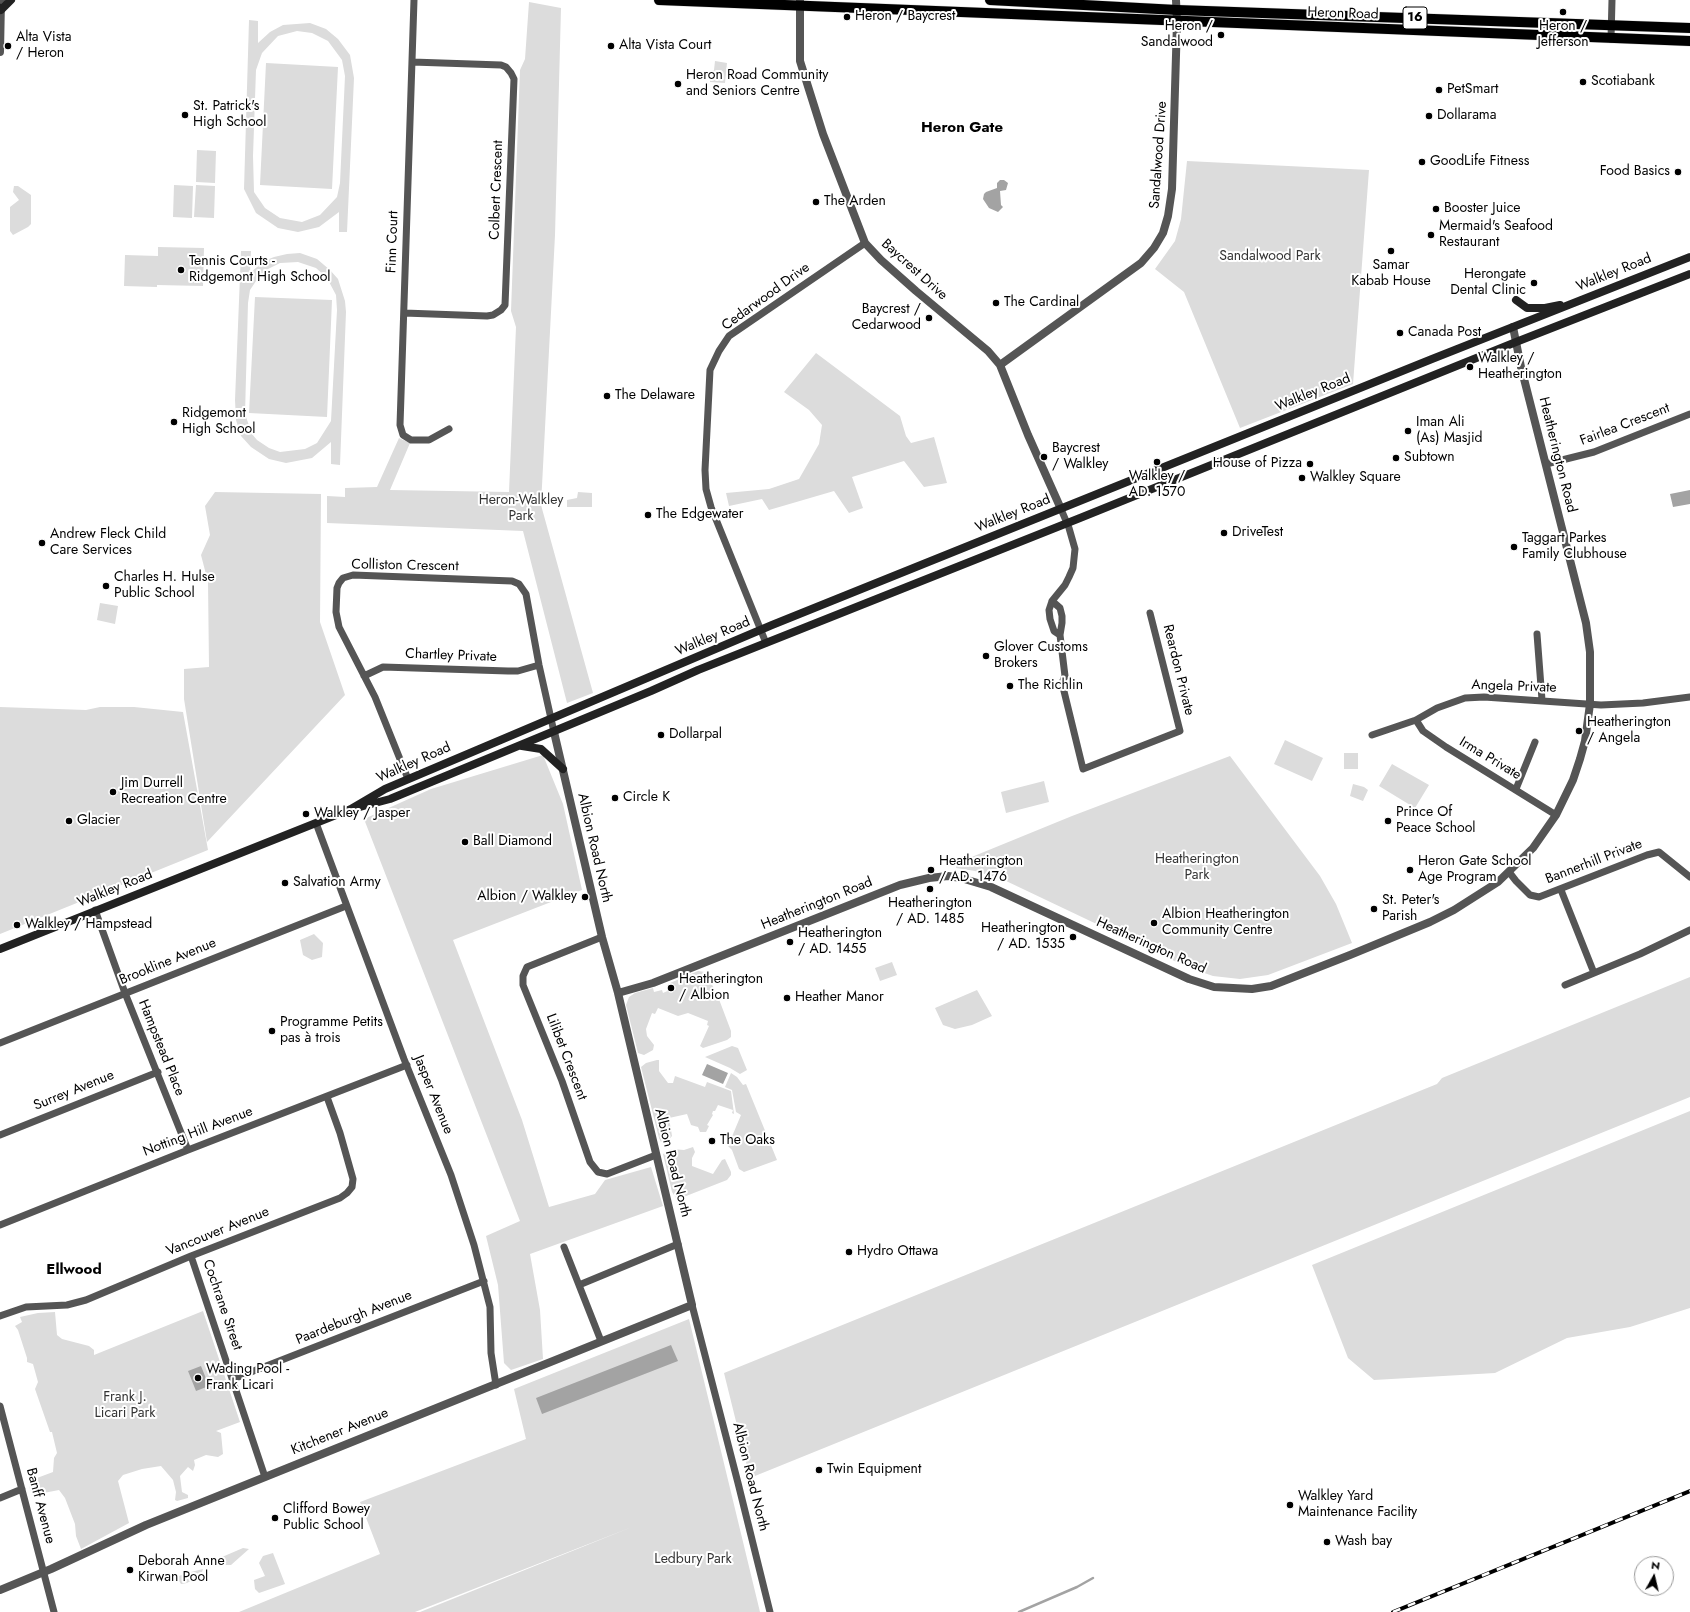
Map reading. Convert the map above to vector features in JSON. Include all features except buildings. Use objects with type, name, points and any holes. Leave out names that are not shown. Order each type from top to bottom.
[{"type":"main road","points":[[1,9],[11,0]]},
{"type":"main road","name":"Heron Road","points":[[659,0],[800,3],[1013,15],[1690,42]]},
{"type":"main road","name":"Heron Road","points":[[990,0],[1177,5],[1611,26],[1690,28]]},
{"type":"main road","points":[[1013,15],[1014,1]]},
{"type":"main road","name":"Walkley Road","points":[[351,809],[385,788],[761,630],[1690,257]]},
{"type":"main road","name":"Walkley Road","points":[[0,949],[351,809],[390,800],[698,670],[1516,342],[1690,274]]},
{"type":"main road","points":[[1516,300],[1527,308],[1576,302]]},
{"type":"main road","points":[[521,746],[542,749],[563,769]]},
{"type":"street","points":[[0,52],[1,0]]},
{"type":"street","name":"Finn Court","points":[[414,0],[400,430],[403,435],[411,440],[429,440],[449,429]]},
{"type":"street","points":[[1611,38],[1612,0]]},
{"type":"street","name":"Baycrest Drive","points":[[800,3],[800,61],[823,134],[865,242],[881,260],[988,351],[1000,365],[1028,435],[1061,509]]},
{"type":"street","name":"Sandalwood Drive","points":[[1000,365],[1141,263],[1154,248],[1163,233],[1168,216],[1172,189],[1177,5]]},
{"type":"street","name":"Colbert Crescent","points":[[404,313],[487,316],[493,315],[501,310],[505,305],[514,79],[506,67],[501,65],[412,62]]},
{"type":"street","name":"Cedarwood Drive","points":[[766,643],[711,507],[706,489],[710,370],[719,351],[729,336],[865,242]]},
{"type":"street","name":"Heatherington Road","points":[[618,993],[666,978],[900,885],[924,879],[948,876],[972,880],[991,887],[1189,979],[1214,987],[1252,989],[1271,986],[1430,922],[1475,898],[1509,872],[1533,848],[1556,815],[1573,780],[1580,759],[1587,733],[1590,704],[1590,652],[1586,623],[1513,327]]},
{"type":"street","name":"Fairlea Crescent","points":[[1546,464],[1594,452],[1690,414]]},
{"type":"street","points":[[1052,601],[1065,585],[1072,568],[1075,549],[1061,509]]},
{"type":"street","name":"Colliston Crescent","points":[[408,778],[375,697],[339,627],[336,612],[339,583],[343,578],[353,575],[512,581],[519,584],[526,594],[551,719]]},
{"type":"street","name":"Reardon Private","points":[[1060,635],[1054,630],[1050,620],[1049,610],[1052,601],[1060,608],[1061,612],[1062,623],[1060,635],[1065,676],[1062,683],[1083,769],[1180,731],[1150,613]]},
{"type":"street","points":[[1537,634],[1542,700]]},
{"type":"street","name":"Chartley Private","points":[[364,676],[383,667],[518,671],[539,665]]},
{"type":"street","name":"Angela Private","points":[[1372,735],[1416,720],[1437,708],[1465,698],[1484,697],[1590,704]]},
{"type":"street","points":[[1590,704],[1643,703],[1690,697]]},
{"type":"street","name":"Albion Road North","points":[[551,719],[602,937],[618,993],[692,1305],[770,1612]]},
{"type":"street","name":"Irma Private","points":[[1416,720],[1423,731],[1446,747],[1556,815]]},
{"type":"street","points":[[1516,789],[1535,742]]},
{"type":"street","name":"Jasper Avenue","points":[[316,823],[407,1065],[452,1175],[474,1245],[490,1307],[491,1353],[496,1384]]},
{"type":"street","name":"Bannerhill Private","points":[[1509,872],[1530,894],[1539,897],[1561,890],[1647,855],[1659,852],[1690,877]]},
{"type":"street","points":[[1561,890],[1594,973]]},
{"type":"street","name":"Brookline Avenue","points":[[0,1043],[346,906]]},
{"type":"street","name":"Hampstead Place","points":[[95,910],[125,993],[158,1072],[188,1150]]},
{"type":"street","points":[[1565,985],[1640,954],[1690,930]]},
{"type":"street","name":"Lilibet Crescent","points":[[602,937],[527,967],[523,976],[523,985],[562,1080],[590,1162],[598,1172],[607,1174],[656,1155]]},
{"type":"street","name":"Notting Hill Avenue","points":[[0,1225],[407,1065]]},
{"type":"street","name":"Surrey Avenue","points":[[0,1135],[158,1072]]},
{"type":"street","name":"Vancouver Avenue","points":[[0,1316],[26,1307],[67,1305],[86,1300],[191,1256],[340,1198],[352,1187],[352,1174],[327,1097]]},
{"type":"street","points":[[579,1285],[678,1244]]},
{"type":"street","points":[[564,1247],[601,1341]]},
{"type":"street","name":"Cochrane Street","points":[[191,1256],[265,1477]]},
{"type":"street","name":"Paardeburgh Avenue","points":[[233,1379],[484,1281]]},
{"type":"street","name":"Kitchener Avenue","points":[[0,1590],[44,1572],[146,1525],[692,1305]]},
{"type":"street","name":"Banff Avenue","points":[[0,1406],[54,1612]]},
{"type":"street","points":[[0,1498],[22,1489]]},
{"type":"green space","name":"Heron-Walkley Park","points":[[529,2],[561,8],[555,235],[541,505],[593,693],[567,703],[523,531],[327,523],[327,496],[345,497],[345,488],[377,487],[399,438],[410,443],[390,490],[509,492],[516,327],[511,311],[520,70],[525,59]]},
{"type":"green space","points":[[249,20],[258,21],[258,43],[270,32],[283,25],[310,23],[326,29],[338,39],[350,55],[354,78],[347,232],[339,232],[339,212],[319,227],[298,232],[278,228],[256,213],[244,189]],"holes":[[[297,31],[312,33],[328,41],[342,60],[345,76],[340,183],[337,197],[320,215],[302,222],[280,218],[265,208],[254,192],[253,156],[256,70],[262,53],[278,36]]]},
{"type":"green space","points":[[715,61],[727,63],[725,83],[710,82],[710,73],[714,70]]},
{"type":"green space","points":[[266,63],[338,67],[332,189],[260,185]]},
{"type":"green space","points":[[197,150],[216,151],[215,183],[196,182]]},
{"type":"green space","name":"Sandalwood Park","points":[[1187,161],[1369,170],[1353,384],[1240,428],[1184,292],[1155,269],[1175,241],[1181,219]]},
{"type":"green space","points":[[174,185],[193,186],[192,218],[173,217]]},
{"type":"green space","points":[[196,185],[215,186],[214,218],[194,217]]},
{"type":"green space","points":[[14,186],[18,186],[31,195],[31,224],[13,235],[10,231],[10,207],[19,200],[13,192]]},
{"type":"green space","name":"Tennis Courts - Ridgemont High School","points":[[158,247],[204,248],[203,286],[124,286],[125,255],[158,256]]},
{"type":"green space","points":[[241,251],[251,251],[250,273],[264,261],[287,254],[300,253],[317,259],[338,279],[345,301],[346,312],[340,465],[331,464],[331,442],[312,458],[286,463],[269,459],[251,447],[241,436],[236,420],[235,400]],"holes":[[[298,262],[316,268],[327,278],[336,295],[337,310],[331,421],[317,443],[305,449],[280,452],[269,448],[257,440],[252,434],[245,414],[248,303],[250,290],[266,270],[280,263]]]},
{"type":"green space","points":[[255,297],[332,300],[327,417],[249,413]]},
{"type":"green space","points":[[816,353],[900,416],[906,436],[911,443],[934,437],[947,483],[924,487],[904,461],[852,477],[863,508],[849,513],[834,491],[769,510],[762,499],[729,506],[726,493],[769,489],[799,479],[819,444],[822,425],[809,410],[784,392]]},
{"type":"green space","points":[[215,492],[321,494],[320,622],[345,695],[207,842],[184,699],[184,669],[209,667],[208,582],[201,555],[210,535],[205,506]]},
{"type":"green space","points":[[578,492],[592,493],[592,507],[567,507],[567,500],[577,498]]},
{"type":"green space","points":[[100,603],[118,606],[115,624],[97,620]]},
{"type":"green space","name":"Jim Durrell Recreation Centre","points":[[0,707],[86,710],[100,707],[134,707],[183,712],[208,850],[0,934]]},
{"type":"green space","points":[[1285,740],[1323,758],[1312,781],[1274,764]]},
{"type":"green space","points":[[1344,753],[1358,753],[1358,769],[1344,769]]},
{"type":"green space","points":[[543,755],[563,804],[582,890],[453,940],[522,1120],[549,1207],[595,1194],[605,1180],[651,1167],[663,1206],[530,1254],[540,1310],[543,1359],[511,1370],[504,1363],[498,1285],[486,1236],[520,1221],[364,819],[431,789]]},
{"type":"green space","name":"Heatherington Park","points":[[1230,756],[1320,876],[1336,904],[1352,943],[1268,975],[1240,979],[1213,976],[1187,967],[1004,880],[975,871],[956,868],[957,863],[1072,816]]},
{"type":"green space","points":[[1392,764],[1429,785],[1415,808],[1379,786]]},
{"type":"green space","points":[[1044,781],[1049,802],[1006,813],[1001,792]]},
{"type":"green space","points":[[1353,784],[1364,787],[1368,790],[1363,801],[1350,796]]},
{"type":"green space","points":[[314,934],[323,943],[322,957],[312,960],[303,955],[300,940]]},
{"type":"green space","points":[[892,962],[897,975],[880,981],[875,968]]},
{"type":"green space","points":[[698,971],[705,972],[717,994],[731,1031],[731,1037],[727,1040],[703,1048],[700,1046],[709,1026],[707,1025],[708,1021],[688,1013],[678,1016],[658,1008],[655,1014],[652,1013],[646,1029],[647,1036],[654,1045],[653,1050],[644,1055],[638,1053],[626,1005],[629,997],[635,993],[653,988],[654,992],[662,990],[663,993],[672,989],[670,983]]},
{"type":"green space","points":[[1690,977],[1690,1097],[750,1478],[724,1373],[1437,1084],[1442,1078]]},
{"type":"green space","points":[[977,990],[992,1016],[972,1025],[955,1029],[943,1025],[935,1008]]},
{"type":"green space","points":[[732,1046],[738,1048],[747,1070],[740,1074],[705,1057]]},
{"type":"green space","points":[[659,1060],[659,1071],[668,1083],[673,1083],[675,1076],[705,1087],[707,1082],[731,1091],[734,1114],[732,1113],[733,1110],[718,1105],[715,1111],[713,1111],[713,1115],[707,1125],[709,1126],[706,1132],[700,1132],[698,1127],[691,1125],[687,1114],[669,1118],[672,1136],[668,1141],[661,1142],[641,1067],[646,1063]]},
{"type":"green space","points":[[731,1073],[737,1077],[743,1085],[746,1084],[777,1160],[744,1172],[739,1169],[732,1150],[728,1146],[741,1115],[736,1112],[732,1090],[725,1087]]},
{"type":"green space","points":[[1690,1111],[1690,1308],[1630,1327],[1567,1338],[1495,1373],[1374,1380],[1348,1358],[1312,1265]]},
{"type":"green space","points":[[693,1147],[695,1152],[692,1158],[692,1166],[713,1174],[722,1160],[725,1159],[731,1175],[727,1180],[681,1198],[676,1198],[672,1192],[663,1154],[672,1149],[684,1150]]},
{"type":"green space","name":"Frank J. Licari Park","points":[[203,1311],[240,1422],[216,1431],[221,1433],[223,1454],[218,1457],[206,1455],[194,1460],[195,1465],[193,1471],[188,1467],[180,1476],[182,1492],[188,1495],[188,1498],[177,1501],[175,1500],[176,1492],[173,1480],[161,1466],[142,1469],[123,1475],[118,1481],[129,1523],[81,1549],[76,1536],[75,1524],[65,1498],[59,1490],[33,1495],[30,1490],[29,1481],[53,1472],[54,1458],[57,1453],[52,1432],[50,1432],[35,1389],[38,1382],[33,1364],[27,1362],[18,1330],[15,1326],[22,1322],[20,1317],[38,1313],[55,1312],[57,1335],[62,1339],[89,1346],[94,1350],[94,1355]]},
{"type":"green space","name":"Ledbury Park","points":[[689,1319],[760,1612],[420,1612],[632,1527],[415,1612],[239,1612],[380,1554],[360,1502],[526,1439],[514,1389]]},
{"type":"green space","points":[[243,1548],[249,1549],[231,1565],[222,1565],[222,1557]]},
{"type":"green space","points":[[273,1553],[285,1584],[259,1593],[255,1589],[254,1580],[265,1576],[259,1563],[263,1556]]},
{"type":"green space","points":[[203,1569],[201,1575],[187,1583],[181,1584],[178,1579],[179,1576]]},
{"type":"shaded area","points":[[1000,180],[1004,180],[1008,183],[1006,190],[1000,191],[1001,205],[1003,207],[998,212],[989,208],[983,199],[986,192],[997,188],[997,183]]},
{"type":"shaded area","points":[[1690,490],[1690,504],[1673,507],[1670,494]]},
{"type":"shaded area","points":[[707,1064],[728,1073],[723,1084],[702,1075]]},
{"type":"shaded area","points":[[671,1345],[678,1361],[542,1414],[536,1398]]},
{"type":"shaded area","name":"Wading Pool - Frank Licari","points":[[201,1366],[209,1386],[196,1391],[188,1371]]},
{"type":"waterway","points":[[1019,1612],[1077,1587],[1093,1578]]},
{"type":"railway","points":[[1393,1612],[1690,1491]]},
{"type":"place","name":"Heron / Jefferson","points":[[1563,12]]},
{"type":"place","name":"Heron / Baycrest","points":[[847,17]]},
{"type":"place","name":"Heron / Sandalwood","points":[[1221,35]]},
{"type":"place","name":"Alta Vista / Heron","points":[[8,46]]},
{"type":"place","name":"Alta Vista Court","points":[[611,46]]},
{"type":"place","name":"Scotiabank","points":[[1583,82]]},
{"type":"place","name":"Heron Road Community and Seniors Centre","points":[[678,84]]},
{"type":"place","name":"PetSmart","points":[[1439,90]]},
{"type":"place","name":"St. Patrick's High School","points":[[185,115]]},
{"type":"place","name":"Dollarama","points":[[1429,116]]},
{"type":"place","name":"GoodLife Fitness","points":[[1422,162]]},
{"type":"place","name":"Food Basics","points":[[1678,172]]},
{"type":"place","name":"The Arden","points":[[816,202]]},
{"type":"place","name":"Booster Juice","points":[[1436,209]]},
{"type":"place","name":"Mermaid's Seafood Restaurant","points":[[1431,235]]},
{"type":"place","name":"Samar Kabab House","points":[[1391,251]]},
{"type":"place","name":"Tennis Courts - Ridgemont High School","points":[[181,270]]},
{"type":"place","name":"Herongate Dental Clinic","points":[[1534,283]]},
{"type":"place","name":"The Cardinal","points":[[996,303]]},
{"type":"place","name":"Baycrest / Cedarwood","points":[[929,318]]},
{"type":"place","name":"Canada Post","points":[[1400,333]]},
{"type":"place","name":"Walkley / Heatherington","points":[[1470,367]]},
{"type":"place","name":"The Delaware","points":[[607,396]]},
{"type":"place","name":"Ridgemont High School","points":[[174,422]]},
{"type":"place","name":"Iman Ali (As) Masjid","points":[[1408,431]]},
{"type":"place","name":"Baycrest / Walkley","points":[[1044,457]]},
{"type":"place","name":"Subtown","points":[[1396,458]]},
{"type":"place","name":"Walkley / AD. 1570","points":[[1157,462]]},
{"type":"place","name":"House of Pizza","points":[[1310,464]]},
{"type":"place","name":"Walkley Square","points":[[1302,478]]},
{"type":"place","name":"The Edgewater","points":[[648,515]]},
{"type":"place","name":"DriveTest","points":[[1224,533]]},
{"type":"place","name":"Andrew Fleck Child Care Services","points":[[42,543]]},
{"type":"place","name":"Taggart Parkes Family Clubhouse","points":[[1514,547]]},
{"type":"place","name":"Charles H. Hulse Public School","points":[[106,586]]},
{"type":"place","name":"Glover Customs Brokers","points":[[986,656]]},
{"type":"place","name":"The Richlin","points":[[1010,686]]},
{"type":"place","name":"Heatherington / Angela","points":[[1579,731]]},
{"type":"place","name":"Dollarpal","points":[[661,735]]},
{"type":"place","name":"Jim Durrell Recreation Centre","points":[[113,792]]},
{"type":"place","name":"Circle K","points":[[615,798]]},
{"type":"place","name":"Walkley / Jasper","points":[[306,814]]},
{"type":"place","name":"Glacier","points":[[69,821]]},
{"type":"place","name":"Prince Of Peace School","points":[[1388,821]]},
{"type":"place","name":"Ball Diamond","points":[[465,842]]},
{"type":"place","name":"Heatherington / AD. 1476","points":[[931,870]]},
{"type":"place","name":"Heron Gate School Age Program","points":[[1410,870]]},
{"type":"place","name":"Salvation Army","points":[[285,883]]},
{"type":"place","name":"Heatherington / AD. 1485","points":[[930,889]]},
{"type":"place","name":"Albion / Walkley","points":[[585,897]]},
{"type":"place","name":"St. Peter's Parish","points":[[1374,909]]},
{"type":"place","name":"Albion Heatherington Community Centre","points":[[1154,923]]},
{"type":"place","name":"Walkley / Hampstead","points":[[17,925]]},
{"type":"place","name":"Heatherington / AD. 1535","points":[[1073,937]]},
{"type":"place","name":"Heatherington / AD. 1455","points":[[790,942]]},
{"type":"place","name":"Heatherington / Albion","points":[[671,988]]},
{"type":"place","name":"Heather Manor","points":[[787,998]]},
{"type":"place","name":"Programme Petits pas à trois","points":[[272,1031]]},
{"type":"place","name":"The Oaks","points":[[712,1141]]},
{"type":"place","name":"Hydro Ottawa","points":[[849,1252]]},
{"type":"place","name":"Wading Pool - Frank Licari","points":[[198,1378]]},
{"type":"place","name":"Twin Equipment","points":[[819,1470]]},
{"type":"place","name":"Walkley Yard Maintenance Facility","points":[[1290,1505]]},
{"type":"place","name":"Clifford Bowey Public School","points":[[275,1518]]},
{"type":"place","name":"Wash bay","points":[[1327,1542]]},
{"type":"place","name":"Deborah Anne Kirwan Pool","points":[[130,1570]]},
{"type":"district","name":"Heron Gate","points":[[962,128]]},
{"type":"district","name":"Ellwood","points":[[74,1270]]}]
